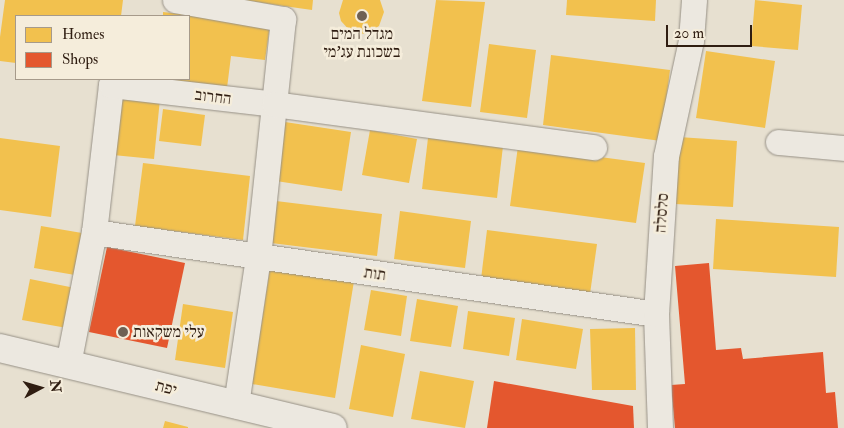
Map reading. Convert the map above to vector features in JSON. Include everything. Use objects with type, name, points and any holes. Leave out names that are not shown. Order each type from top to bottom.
[{"type":"street","points":[[175,0],[283,19],[258,257],[236,405]]},
{"type":"street","name":"סלסלה","points":[[660,428],[656,314],[666,156],[691,40],[694,0]]},
{"type":"street","name":"החרוב","points":[[68,364],[94,232],[111,85],[274,104],[594,147]]},
{"type":"street","points":[[778,142],[844,148]]},
{"type":"street","name":"תות","points":[[94,232],[656,314]]},
{"type":"street","name":"יפת","points":[[0,348],[332,428]]},
{"type":"building: Homes","points":[[5,0],[123,0],[121,15],[15,15],[15,63],[0,61],[0,37]]},
{"type":"building: Homes","points":[[242,0],[313,0],[312,10]]},
{"type":"building: Homes","name":"מגדל המים בשכונת עג'מי","points":[[343,0],[380,0],[384,12],[379,26],[366,34],[351,32],[341,21],[339,13]]},
{"type":"building: Homes","points":[[436,0],[485,2],[471,107],[422,101]]},
{"type":"building: Homes","points":[[567,0],[656,0],[655,21],[566,15]]},
{"type":"building: Homes","points":[[755,0],[802,5],[798,50],[751,46]]},
{"type":"building: Homes","points":[[163,12],[188,15],[163,15]]},
{"type":"building: Homes","points":[[190,15],[270,25],[265,60],[231,56],[227,88],[168,80],[190,80]]},
{"type":"building: Homes","points":[[489,44],[536,50],[527,118],[480,112]]},
{"type":"building: Homes","points":[[706,51],[775,61],[765,128],[696,118]]},
{"type":"building: Homes","points":[[551,55],[670,70],[661,141],[543,125]]},
{"type":"building: Homes","points":[[118,95],[160,99],[154,159],[113,155]]},
{"type":"building: Homes","points":[[163,109],[205,115],[201,146],[159,141]]},
{"type":"building: Homes","points":[[285,122],[351,132],[342,191],[276,181]]},
{"type":"building: Homes","points":[[370,130],[417,139],[409,183],[362,175]]},
{"type":"building: Homes","points":[[679,137],[737,141],[733,207],[675,204]]},
{"type":"building: Homes","points":[[0,138],[60,146],[51,217],[0,210]]},
{"type":"building: Homes","points":[[428,138],[503,146],[497,198],[422,189]]},
{"type":"building: Homes","points":[[518,146],[645,163],[636,223],[510,206]]},
{"type":"building: Homes","points":[[143,163],[250,176],[243,240],[135,226]]},
{"type":"building: Homes","points":[[276,201],[382,214],[377,256],[271,243]]},
{"type":"building: Homes","points":[[400,211],[471,221],[465,268],[394,259]]},
{"type":"building: Homes","points":[[716,219],[839,227],[836,277],[713,269]]},
{"type":"building: Homes","points":[[41,226],[82,233],[75,275],[34,268]]},
{"type":"building: Homes","points":[[487,230],[597,244],[590,294],[481,279]]},
{"type":"building: Homes","points":[[270,268],[354,281],[335,398],[252,384]]},
{"type":"building: Homes","points":[[30,279],[75,288],[67,328],[22,320]]},
{"type":"building: Homes","points":[[371,290],[407,296],[401,336],[364,330]]},
{"type":"building: Homes","points":[[417,299],[458,306],[451,347],[410,341]]},
{"type":"building: Homes","points":[[183,304],[233,312],[225,368],[175,360]]},
{"type":"building: Homes","points":[[468,311],[515,318],[509,356],[463,349]]},
{"type":"building: Homes","points":[[522,319],[583,329],[576,369],[516,360]]},
{"type":"building: Homes","points":[[635,328],[636,390],[592,390],[590,329]]},
{"type":"building: Homes","points":[[361,345],[405,354],[393,417],[349,409]]},
{"type":"building: Homes","points":[[420,371],[474,381],[465,428],[411,419]]},
{"type":"building: Homes","points":[[165,421],[188,427],[188,428],[163,428]]},
{"type":"building: Shops","points":[[107,247],[185,263],[167,348],[89,332]]},
{"type":"building: Shops","points":[[709,263],[716,350],[741,348],[743,359],[823,352],[826,393],[835,392],[838,428],[675,428],[671,385],[685,384],[675,266]]},
{"type":"building: Shops","points":[[494,381],[633,406],[634,428],[487,428]]},
{"type":"place","name":"מגדל המים בשכונת עג'מי","points":[[362,16]]},
{"type":"place","name":"עלי משקאות","points":[[123,332]]}]
